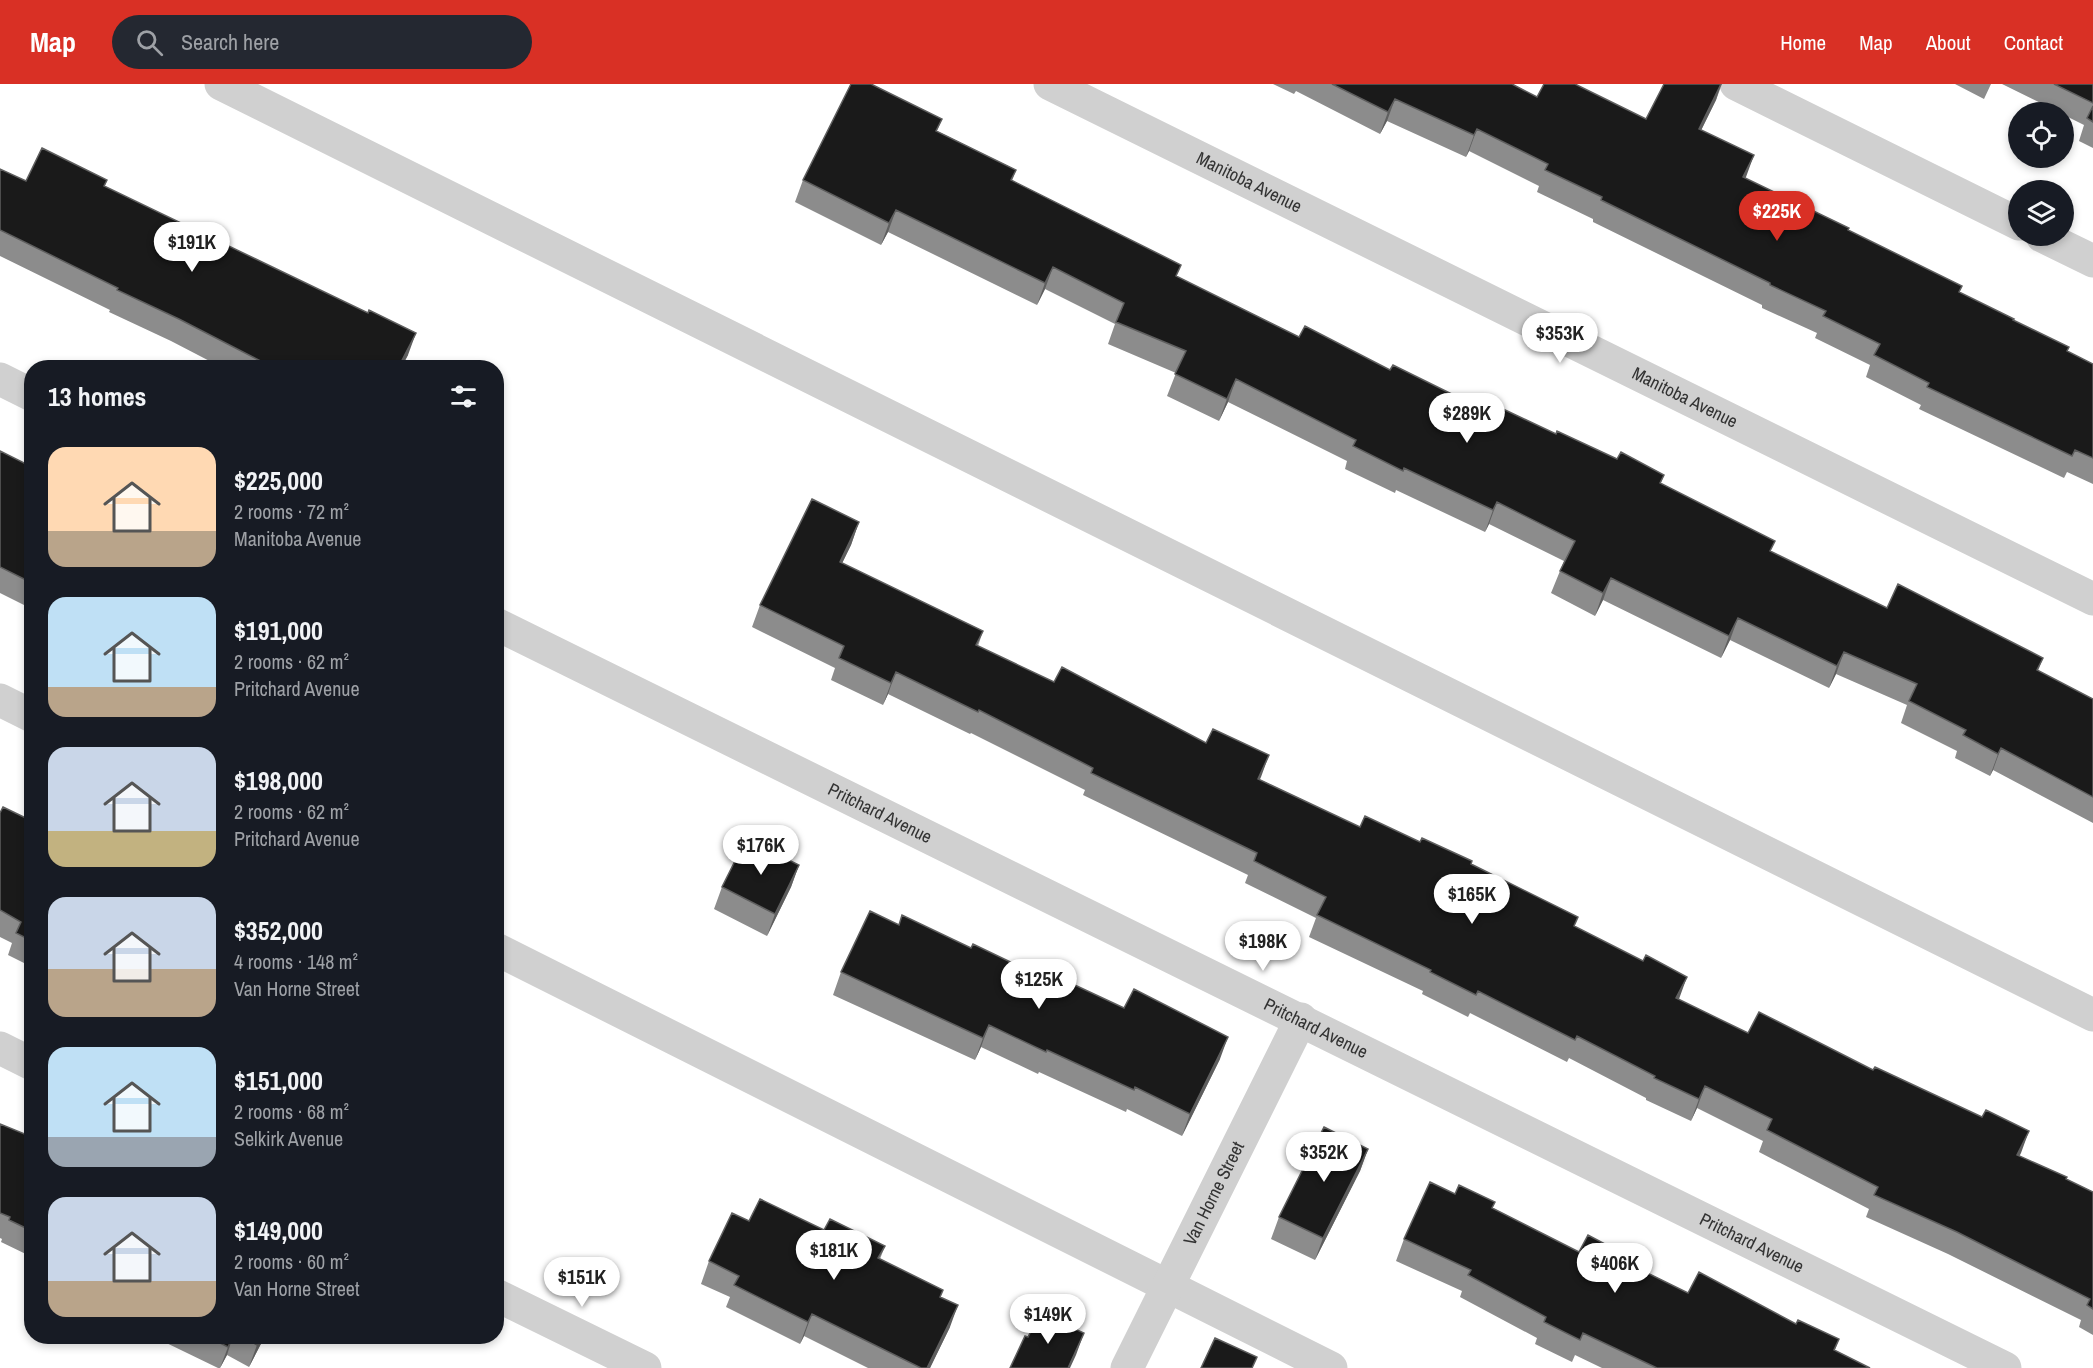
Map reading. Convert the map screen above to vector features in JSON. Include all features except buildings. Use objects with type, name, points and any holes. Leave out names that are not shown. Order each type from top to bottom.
[{"type":"street","points":[[221,84],[2093,1015]]},
{"type":"street","name":"Manitoba Avenue","points":[[1050,84],[2093,599]]},
{"type":"street","points":[[1736,84],[2008,219]]},
{"type":"street","points":[[2062,246],[2093,261]]},
{"type":"street","points":[[0,380],[24,391]]},
{"type":"street","name":"Pritchard Avenue","points":[[504,628],[2005,1368]]},
{"type":"street","points":[[0,700],[24,712]]},
{"type":"street","points":[[504,953],[1331,1368]]},
{"type":"street","name":"Van Horne Street","points":[[1127,1368],[1301,1019]]},
{"type":"street","points":[[0,1048],[24,1060]]},
{"type":"street","points":[[504,1298],[645,1368]]}]
